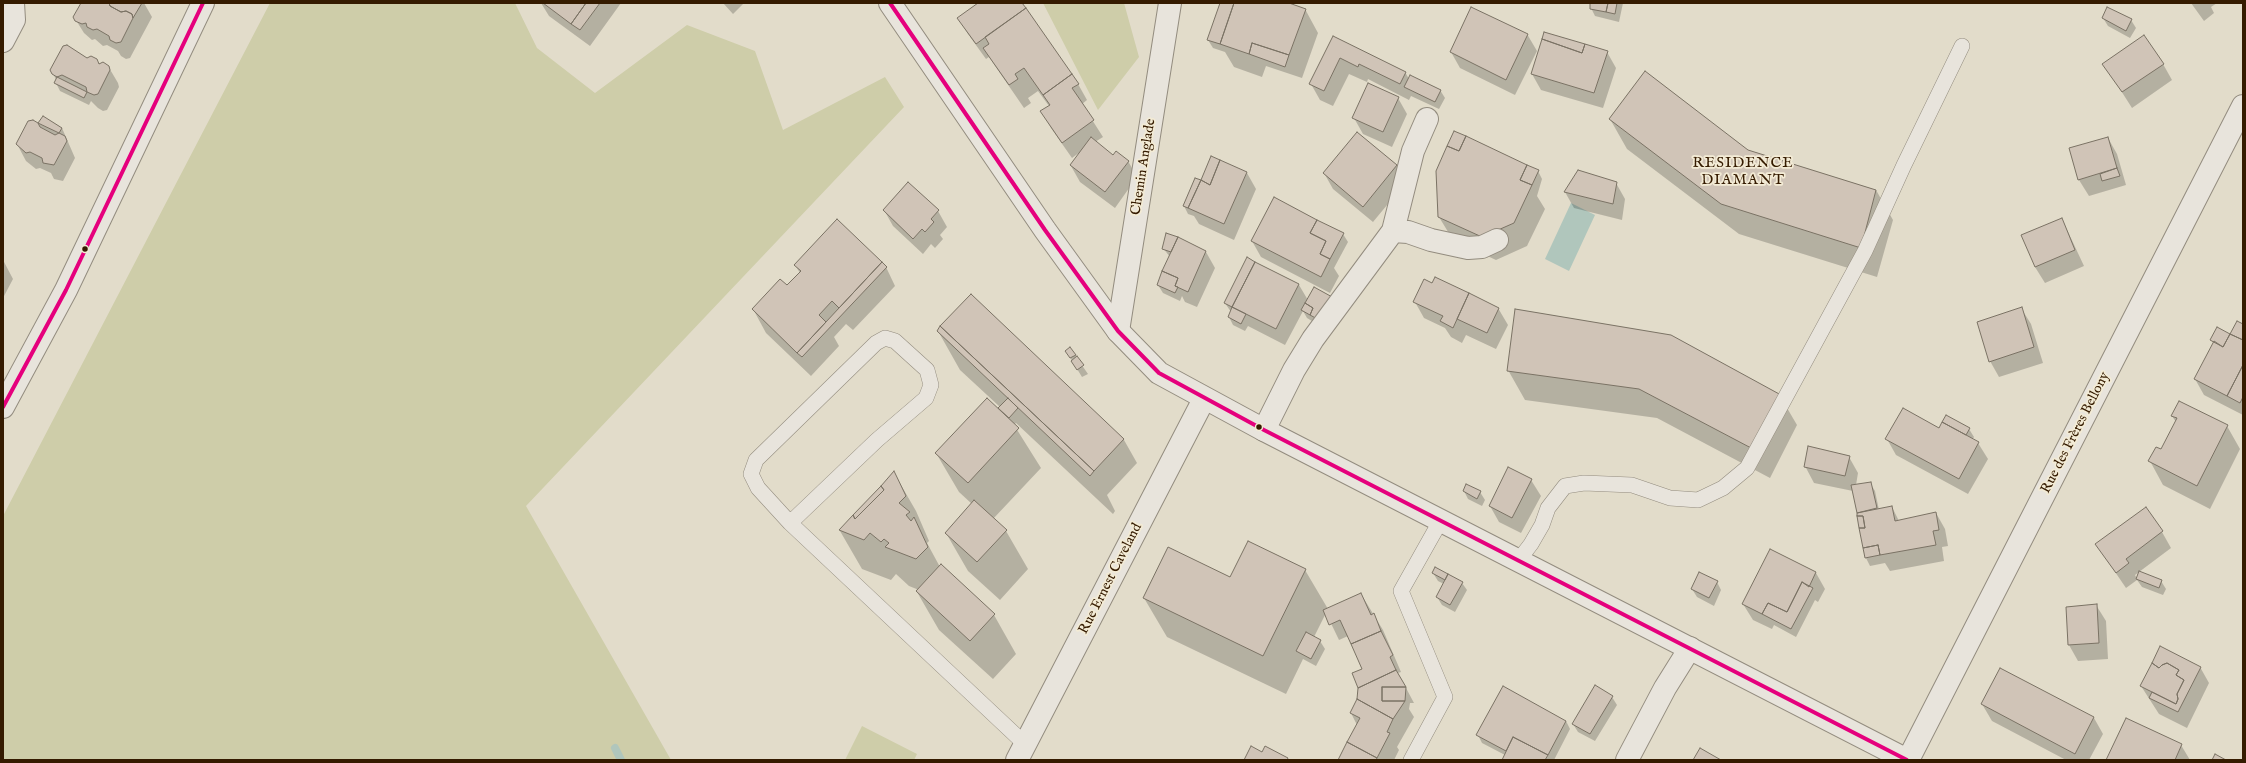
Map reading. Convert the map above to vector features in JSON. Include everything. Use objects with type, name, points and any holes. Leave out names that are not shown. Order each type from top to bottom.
[{"type":"street","points":[[3,41],[14,20],[13,3]]},
{"type":"street","points":[[3,407],[66,290],[203,3]]},
{"type":"street","points":[[890,3],[1045,230],[1118,331],[1159,373],[1264,430],[1907,760]]},
{"type":"street","name":"Chemin Anglade","points":[[1118,331],[1170,3]]},
{"type":"street","name":"Rue des Frères Bellony","points":[[1907,760],[2243,106]]},
{"type":"street","points":[[1264,430],[1294,370],[1313,339],[1393,231],[1413,151],[1427,119]]},
{"type":"street","points":[[1393,231],[1408,232],[1431,240],[1468,248],[1482,247],[1496,240]]},
{"type":"street","name":"Rue Ernest Caveland","points":[[1021,752],[1204,398]]},
{"type":"street","points":[[1627,760],[1665,688],[1690,648]]},
{"type":"lane","points":[[1518,561],[1538,531],[1548,508],[1566,486],[1584,483],[1632,485],[1670,498],[1698,500],[1723,488],[1747,468],[1865,251],[1904,164],[1962,46]]},
{"type":"lane","points":[[790,523],[877,440],[926,398],[931,385],[928,370],[895,341],[885,338],[876,343],[756,460],[751,474],[758,488],[790,523],[1021,752]]},
{"type":"lane","points":[[1411,760],[1445,697],[1401,591],[1441,520]]},
{"type":"green space","points":[[270,3],[515,3],[537,48],[595,93],[687,25],[755,51],[783,130],[885,77],[904,107],[526,506],[671,760],[3,760],[3,516]]},
{"type":"green space","points":[[1043,3],[1124,3],[1139,57],[1098,110]]},
{"type":"green space","points":[[862,726],[917,754],[914,760],[845,760]]},
{"type":"shaded area","points":[[1571,203],[1595,215],[1569,271],[1545,259]]},
{"type":"building","points":[[81,3],[109,3],[110,6],[121,12],[126,11],[132,14],[133,18],[121,42],[116,43],[110,40],[109,36],[97,29],[93,30],[87,27],[86,23],[82,24],[75,21],[73,17]]},
{"type":"building","points":[[109,3],[142,3],[133,18],[132,14],[126,11],[121,12],[110,6]]},
{"type":"building","points":[[543,3],[586,3],[571,24]]},
{"type":"building","points":[[586,3],[600,3],[580,30],[571,24]]},
{"type":"building","points":[[978,3],[1022,3],[1026,8],[976,44],[957,18]]},
{"type":"building","points":[[1220,3],[1234,3],[1220,44],[1207,40]]},
{"type":"building","points":[[1234,3],[1289,3],[1306,9],[1289,55],[1252,43],[1249,54],[1220,44]]},
{"type":"building","points":[[1590,3],[1608,3],[1606,12],[1590,9]]},
{"type":"building","points":[[1608,3],[1617,3],[1615,14],[1606,12]]},
{"type":"building","points":[[1471,7],[1528,34],[1506,80],[1450,52]]},
{"type":"building","points":[[2107,7],[2132,19],[2126,31],[2102,18]]},
{"type":"building","points":[[1026,8],[1072,74],[1043,95],[1024,68],[1015,74],[1018,79],[1009,85],[983,48],[989,44],[985,37]]},
{"type":"building","points":[[1544,32],[1585,44],[1582,53],[1542,39]]},
{"type":"building","points":[[2144,35],[2164,64],[2122,92],[2102,64]]},
{"type":"building","points":[[1333,36],[1406,72],[1400,84],[1359,64],[1358,67],[1340,58],[1324,91],[1309,84]]},
{"type":"building","points":[[1542,39],[1582,53],[1585,44],[1608,51],[1594,93],[1531,74]]},
{"type":"building","points":[[1252,43],[1289,55],[1285,67],[1249,54]]},
{"type":"building","points":[[67,45],[87,58],[91,56],[97,59],[99,64],[103,62],[109,66],[110,70],[98,94],[94,95],[87,92],[86,87],[62,75],[57,77],[52,74],[50,70],[63,46]]},
{"type":"building","points":[[1645,71],[1748,150],[1876,190],[1861,248],[1721,204],[1609,119]]},
{"type":"building","points":[[1072,74],[1079,84],[1072,88],[1094,120],[1062,143],[1040,111],[1050,105],[1043,95]]},
{"type":"building","points":[[1410,75],[1441,90],[1435,102],[1404,87]]},
{"type":"building","points":[[57,77],[87,92],[84,98],[54,83]]},
{"type":"building","points":[[1368,83],[1399,97],[1383,132],[1352,118]]},
{"type":"building","points":[[43,116],[62,128],[59,133],[38,123]]},
{"type":"building","points":[[33,120],[38,123],[40,127],[55,135],[59,133],[65,136],[67,141],[54,165],[43,163],[42,158],[30,152],[26,153],[16,144],[28,121]]},
{"type":"building","points":[[1454,131],[1466,136],[1459,151],[1447,146]]},
{"type":"building","points":[[1357,132],[1397,165],[1363,207],[1323,173]]},
{"type":"building","points":[[1466,136],[1527,165],[1520,180],[1532,185],[1514,223],[1482,237],[1438,217],[1436,171],[1447,146],[1459,151]]},
{"type":"building","points":[[1091,137],[1113,155],[1116,151],[1129,161],[1105,192],[1070,165]]},
{"type":"building","points":[[2108,137],[2117,168],[2078,180],[2069,148]]},
{"type":"building","points":[[1211,156],[1220,160],[1210,185],[1201,180]]},
{"type":"building","points":[[1220,160],[1247,172],[1224,224],[1188,208],[1201,180],[1210,185]]},
{"type":"building","points":[[1527,165],[1539,170],[1532,185],[1520,180]]},
{"type":"building","points":[[2117,168],[2120,176],[2102,181],[2100,174]]},
{"type":"building","points":[[1578,170],[1617,182],[1613,204],[1564,192]]},
{"type":"building","points":[[1195,178],[1201,180],[1188,208],[1183,206]]},
{"type":"building","points":[[908,182],[939,210],[931,219],[934,222],[925,232],[922,229],[913,239],[883,210]]},
{"type":"building","points":[[1274,197],[1317,220],[1310,233],[1326,241],[1320,254],[1330,259],[1321,277],[1251,241]]},
{"type":"building","points":[[2062,218],[2075,250],[2035,267],[2021,235]]},
{"type":"building","points":[[837,219],[882,262],[839,308],[832,301],[819,315],[826,322],[797,353],[752,309],[780,279],[787,285],[801,271],[794,265]]},
{"type":"building","points":[[1317,220],[1344,233],[1330,259],[1320,254],[1326,241],[1310,233]]},
{"type":"building","points":[[1166,233],[1178,237],[1171,252],[1162,249]]},
{"type":"building","points":[[1178,237],[1206,251],[1188,292],[1175,286],[1178,278],[1162,271]]},
{"type":"building","points":[[1247,257],[1255,262],[1232,307],[1224,303]]},
{"type":"building","points":[[882,262],[887,267],[802,357],[797,353]]},
{"type":"building","points":[[1255,262],[1299,284],[1276,329],[1232,307]]},
{"type":"building","points":[[1162,271],[1178,278],[1175,286],[1178,287],[1175,293],[1157,285]]},
{"type":"building","points":[[1435,277],[1469,293],[1453,328],[1440,321],[1443,316],[1413,302],[1424,279],[1432,283]]},
{"type":"building","points":[[1314,287],[1334,298],[1321,321],[1310,315],[1313,308],[1305,303]]},
{"type":"building","points":[[1469,293],[1499,308],[1487,333],[1457,319]]},
{"type":"building","points":[[971,294],[1124,439],[1094,471],[940,326]]},
{"type":"building","points":[[1305,303],[1313,308],[1310,315],[1301,310]]},
{"type":"building","points":[[1232,307],[1246,314],[1241,324],[1228,317]]},
{"type":"building","points":[[2022,307],[2034,347],[1989,362],[1977,322]]},
{"type":"building","points":[[1515,309],[1671,335],[1781,395],[1753,449],[1639,389],[1507,371]]},
{"type":"building","points":[[2237,321],[2243,324],[2243,340],[2230,334]]},
{"type":"building","points":[[940,326],[1094,471],[1090,476],[937,331]]},
{"type":"building","points":[[2217,327],[2230,334],[2223,347],[2210,340]]},
{"type":"building","points":[[2230,334],[2243,340],[2243,365],[2227,396],[2194,379],[2214,341],[2223,347]]},
{"type":"building","points":[[1070,347],[1076,355],[1070,358],[1065,351]]},
{"type":"building","points":[[1077,356],[1084,365],[1077,370],[1071,361]]},
{"type":"building","points":[[2243,365],[2243,397],[2240,403],[2227,396]]},
{"type":"building","points":[[987,398],[1019,428],[968,483],[935,453]]},
{"type":"building","points":[[1008,398],[1018,408],[1009,418],[998,408]]},
{"type":"building","points":[[2179,401],[2228,425],[2197,486],[2148,461],[2156,447],[2161,449],[2177,418],[2171,416]]},
{"type":"building","points":[[1903,408],[1939,428],[1942,422],[1979,442],[1959,479],[1885,439]]},
{"type":"building","points":[[1946,415],[1970,428],[1966,435],[1942,422]]},
{"type":"building","points":[[1808,446],[1850,456],[1845,476],[1804,467]]},
{"type":"building","points":[[1508,467],[1532,479],[1512,518],[1489,506]]},
{"type":"building","points":[[894,471],[906,496],[899,503],[910,512],[906,515],[911,521],[914,517],[928,547],[916,559],[885,547],[889,543],[884,539],[881,542],[870,533],[864,540],[839,530],[853,515],[855,519],[884,490],[881,486]]},
{"type":"building","points":[[1871,482],[1877,508],[1857,513],[1851,485]]},
{"type":"building","points":[[1466,484],[1481,491],[1477,499],[1463,491]]},
{"type":"building","points":[[881,486],[884,490],[855,519],[853,515]]},
{"type":"building","points":[[974,500],[1007,530],[977,562],[945,533]]},
{"type":"building","points":[[1892,506],[1895,521],[1936,512],[1939,530],[1933,531],[1936,545],[1880,555],[1878,545],[1863,548],[1859,528],[1865,528],[1863,516],[1857,516],[1857,513]]},
{"type":"building","points":[[2146,507],[2163,531],[2126,559],[2129,563],[2116,573],[2095,544]]},
{"type":"building","points":[[1857,516],[1863,516],[1865,528],[1859,528]]},
{"type":"building","points":[[1248,541],[1306,569],[1263,656],[1143,598],[1168,547],[1230,577]]},
{"type":"building","points":[[1878,545],[1880,555],[1865,558],[1863,548]]},
{"type":"building","points":[[1770,549],[1816,572],[1809,587],[1802,582],[1787,612],[1768,603],[1762,614],[1742,604]]},
{"type":"building","points":[[941,564],[995,614],[970,641],[916,591]]},
{"type":"building","points":[[1435,567],[1448,574],[1445,580],[1432,573]]},
{"type":"building","points":[[2139,571],[2162,580],[2159,588],[2136,579]]},
{"type":"building","points":[[1699,572],[1718,581],[1709,598],[1691,589]]},
{"type":"building","points":[[1448,574],[1463,582],[1450,605],[1436,597]]},
{"type":"building","points":[[1802,582],[1813,588],[1791,629],[1762,614],[1768,603],[1787,612]]},
{"type":"building","points":[[1361,593],[1371,615],[1374,613],[1381,631],[1351,644],[1340,620],[1329,625],[1323,610]]},
{"type":"building","points":[[2097,604],[2099,643],[2068,645],[2066,607]]},
{"type":"building","points":[[1381,631],[1393,655],[1390,657],[1396,670],[1358,688],[1352,673],[1362,669],[1351,644]]},
{"type":"building","points":[[1306,632],[1321,640],[1311,659],[1296,651]]},
{"type":"building","points":[[2160,646],[2201,667],[2178,712],[2149,698],[2152,692],[2176,704],[2178,699],[2177,694],[2184,680],[2176,675],[2179,670],[2167,663],[2159,668],[2152,663]]},
{"type":"building","points":[[2152,663],[2159,668],[2167,663],[2179,670],[2176,675],[2184,680],[2177,694],[2178,699],[2176,704],[2140,686]]},
{"type":"building","points":[[2000,668],[2094,717],[2075,754],[1981,704]]},
{"type":"building","points":[[1396,670],[1406,687],[1382,687],[1382,701],[1405,701],[1393,719],[1357,699],[1358,688]]},
{"type":"building","points":[[1595,685],[1613,696],[1590,734],[1572,724]]},
{"type":"building","points":[[1503,686],[1566,721],[1548,755],[1513,737],[1506,751],[1476,735]]},
{"type":"building","points":[[1382,687],[1406,687],[1405,701],[1382,701]]},
{"type":"building","points":[[1357,699],[1393,719],[1387,732],[1390,733],[1377,758],[1347,742],[1360,718],[1350,713]]},
{"type":"building","points":[[2126,718],[2182,744],[2175,760],[2106,760]]},
{"type":"building","points":[[1513,737],[1548,755],[1545,760],[1502,760]]},
{"type":"building","points":[[1347,742],[1377,758],[1376,760],[1338,760]]},
{"type":"building","points":[[1251,746],[1262,752],[1265,746],[1288,758],[1287,760],[1244,760]]},
{"type":"building","points":[[1700,748],[1721,760],[1693,760]]},
{"type":"building","points":[[2215,754],[2226,760],[2212,760]]},
{"type":"waterway","points":[[615,748],[621,760]]},
{"type":"transit line","points":[[3,407],[66,290],[203,3]]},
{"type":"transit line","points":[[890,3],[1045,230],[1118,331],[1159,373],[1264,430],[1907,760]]},
{"type":"district","name":"RESIDENCE DIAMANT","points":[[1743,172]]}]
